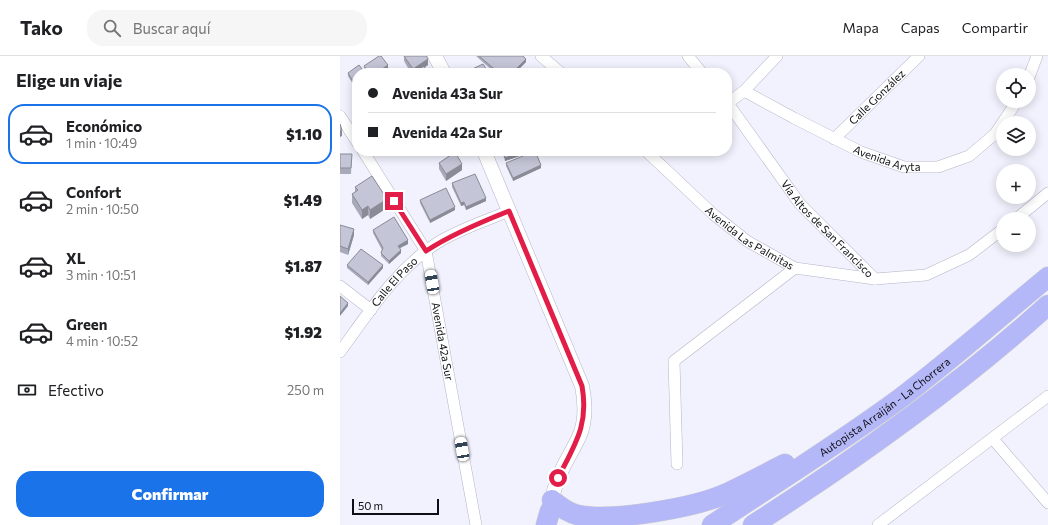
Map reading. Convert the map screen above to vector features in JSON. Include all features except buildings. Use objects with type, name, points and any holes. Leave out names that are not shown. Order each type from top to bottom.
[{"type":"highway","name":"Autopista Arraiján - La Chorrera","points":[[712,525],[865,424],[939,368],[1048,277]]},
{"type":"highway","name":"Autopista Arraiján - La Chorrera","points":[[753,525],[854,458],[960,380],[1048,305]]},
{"type":"highway","points":[[549,515],[562,508],[585,521],[668,509],[724,494],[865,424]]},
{"type":"highway","points":[[766,525],[806,491]]},
{"type":"street","points":[[435,56],[441,68]]},
{"type":"street","points":[[541,56],[555,68]]},
{"type":"street","points":[[688,56],[698,68]]},
{"type":"street","points":[[732,99],[744,91],[777,56]]},
{"type":"street","name":"Calle González","points":[[834,138],[919,56]]},
{"type":"street","points":[[1032,68],[1037,56]]},
{"type":"street","name":"Avenida Aryta","points":[[744,91],[861,152],[904,167],[938,167],[969,156],[996,134],[1013,108]]},
{"type":"street","name":"Vía Altos de San Francisco","points":[[732,110],[800,204],[875,279],[926,275],[969,255],[996,234]]},
{"type":"street","points":[[340,116],[352,134]]},
{"type":"street","name":"Avenida 42a Sur","points":[[365,156],[426,251],[476,525]]},
{"type":"street","points":[[486,156],[582,386],[584,397],[585,408],[581,431],[558,478],[549,515]]},
{"type":"street","name":"Avenida Las Palmitas","points":[[651,156],[713,214],[742,237],[795,268],[875,279]]},
{"type":"street","points":[[1025,212],[1048,193]]},
{"type":"street","name":"Calle El Paso","points":[[340,352],[398,276],[426,251],[442,240],[509,211]]},
{"type":"street","points":[[677,464],[674,361],[795,268]]},
{"type":"street","points":[[340,286],[371,310]]},
{"type":"street","points":[[878,525],[1048,396]]},
{"type":"street","points":[[993,439],[1048,503]]},
{"type":"route","points":[[394,201],[426,251],[442,240],[509,211],[582,386],[585,408],[584,421],[581,431],[558,478]]}]
